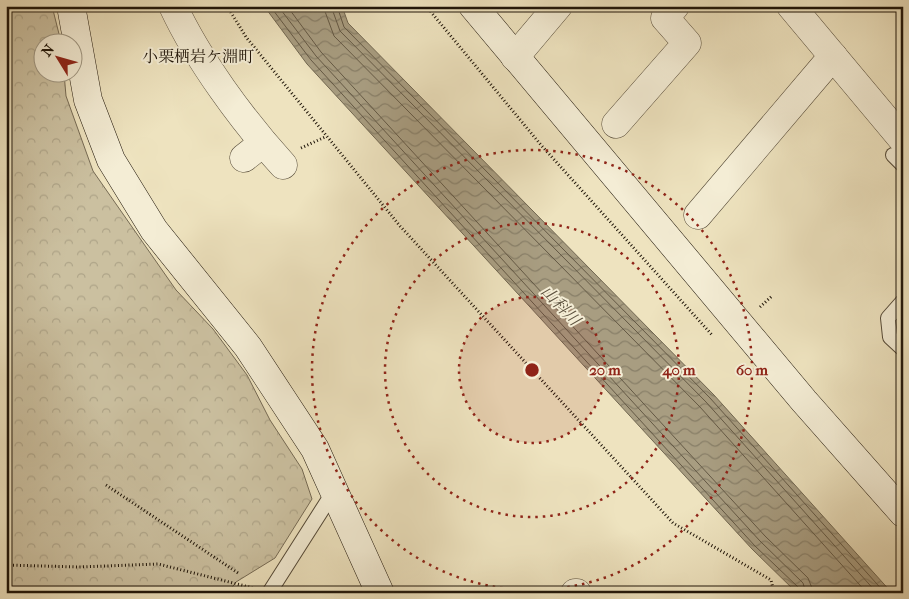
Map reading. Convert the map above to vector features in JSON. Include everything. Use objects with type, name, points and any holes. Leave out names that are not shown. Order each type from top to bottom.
[{"type":"street","points":[[71,6],[88,100],[111,160],[154,230],[248,347],[315,449],[380,593]]},
{"type":"street","points":[[173,6],[183,28],[250,129],[253,150],[290,157]]},
{"type":"street","points":[[473,6],[798,393],[903,513]]},
{"type":"street","points":[[515,57],[558,6]]},
{"type":"street","points":[[616,124],[687,43],[665,18],[675,6]]},
{"type":"street","points":[[791,6],[833,56],[900,153]]},
{"type":"street","points":[[698,215],[833,56]]},
{"type":"lane","points":[[903,301],[888,318],[890,337],[903,349]]},
{"type":"lane","points":[[268,592],[334,491]]},
{"type":"path","points":[[227,6],[246,37],[400,226],[672,522],[771,580],[774,593]]},
{"type":"path","points":[[426,6],[542,145],[716,340]]},
{"type":"path","points":[[290,157],[326,137]]},
{"type":"path","points":[[106,485],[238,572]]},
{"type":"path","points":[[6,566],[79,567],[158,564],[268,592]]},
{"type":"green space","points":[[6,6],[52,6],[58,32],[32,32],[32,82],[65,82],[66,96],[93,171],[176,290],[213,329],[247,375],[270,420],[302,469],[312,499],[275,558],[236,582],[228,593],[6,593]]},
{"type":"water","name":"山科川","points":[[264,6],[342,6],[348,23],[714,395],[892,593],[797,593],[752,549],[307,64]]},
{"type":"district","name":"小栗栖岩ケ淵町","points":[[198,56]]}]
